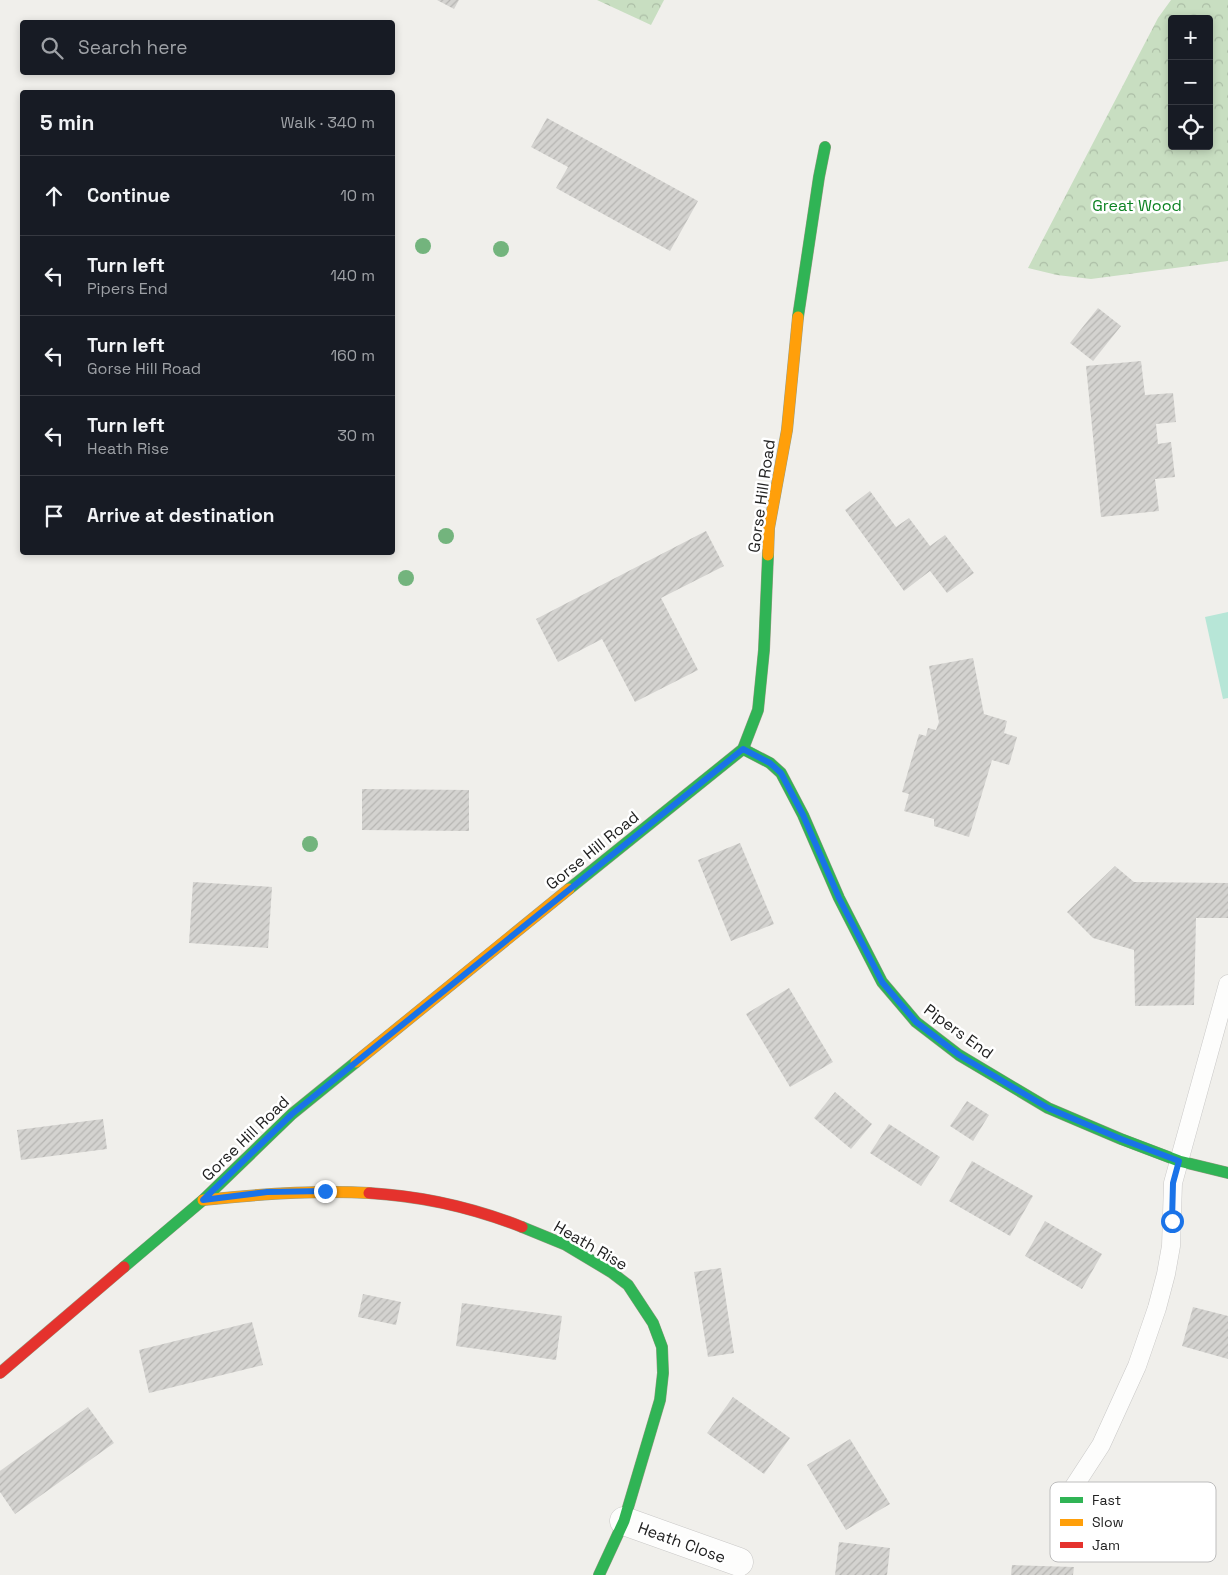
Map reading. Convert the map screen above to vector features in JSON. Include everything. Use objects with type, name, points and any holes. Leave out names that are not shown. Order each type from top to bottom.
[{"type":"street","name":"Gorse Hill Road","points":[[0,1373],[203,1200],[292,1114],[743,749],[758,710],[764,650],[769,528],[787,430],[797,326],[825,147]]},
{"type":"street","name":"Pipers End","points":[[743,749],[770,763],[781,773],[803,815],[839,898],[882,982],[916,1022],[959,1055],[1048,1108],[1179,1161],[1228,1173]]},
{"type":"street","name":"Heath Rise","points":[[203,1200],[267,1192],[325,1191],[388,1194],[451,1205],[509,1222],[566,1245],[612,1272],[628,1285],[653,1323],[662,1347],[663,1374],[660,1400],[624,1521],[599,1575]]},
{"type":"street","name":"Heath Close","points":[[624,1521],[740,1562]]},
{"type":"lane","points":[[1077,1482],[1102,1445],[1136,1366],[1157,1308],[1171,1246],[1173,1183],[1228,984]]},
{"type":"green space","points":[[597,0],[664,0],[651,25]]},
{"type":"green space","name":"Great Wood","points":[[1171,0],[1228,0],[1228,261],[1091,279],[1057,275],[1028,268],[1158,18]]},
{"type":"green space","points":[[1228,612],[1228,698],[1223,699],[1205,617]]},
{"type":"building","points":[[437,0],[459,0],[454,9]]},
{"type":"building","points":[[547,118],[698,201],[670,251],[556,188],[568,167],[531,147]]},
{"type":"building","points":[[1098,308],[1121,326],[1093,361],[1070,343]]},
{"type":"building","points":[[1141,361],[1145,395],[1173,393],[1176,422],[1156,424],[1158,444],[1171,442],[1175,477],[1155,479],[1159,511],[1101,517],[1086,366]]},
{"type":"building","points":[[870,491],[896,527],[909,518],[930,546],[945,535],[974,573],[947,593],[930,571],[904,591],[845,510]]},
{"type":"building","points":[[706,531],[724,566],[661,598],[698,670],[635,702],[602,639],[558,662],[536,619]]},
{"type":"building","points":[[973,658],[984,714],[1007,721],[1004,733],[1017,737],[1009,765],[992,760],[969,837],[934,826],[934,819],[904,811],[909,794],[902,792],[919,734],[926,736],[928,728],[936,730],[939,722],[929,666]]},
{"type":"building","points":[[362,789],[469,790],[469,831],[362,830]]},
{"type":"building","points":[[740,843],[774,924],[731,941],[698,860]]},
{"type":"building","points":[[1115,866],[1134,882],[1228,883],[1228,918],[1196,918],[1194,1005],[1135,1006],[1134,950],[1093,938],[1067,912]]},
{"type":"building","points":[[193,882],[272,887],[268,948],[189,943]]},
{"type":"building","points":[[789,988],[833,1062],[790,1087],[746,1014]]},
{"type":"building","points":[[835,1092],[872,1124],[851,1149],[814,1118]]},
{"type":"building","points":[[967,1101],[989,1115],[973,1141],[950,1126]]},
{"type":"building","points":[[103,1119],[107,1149],[21,1160],[17,1130]]},
{"type":"building","points":[[889,1124],[940,1157],[921,1186],[870,1153]]},
{"type":"building","points":[[972,1161],[1033,1196],[1010,1236],[949,1201]]},
{"type":"building","points":[[1045,1221],[1102,1254],[1082,1289],[1025,1256]]},
{"type":"building","points":[[721,1268],[734,1353],[708,1357],[694,1272]]},
{"type":"building","points":[[363,1294],[401,1302],[396,1325],[358,1317]]},
{"type":"building","points":[[462,1303],[562,1316],[556,1360],[456,1346]]},
{"type":"building","points":[[1193,1307],[1228,1316],[1228,1359],[1182,1346]]},
{"type":"building","points":[[252,1322],[263,1365],[149,1393],[139,1350]]},
{"type":"building","points":[[733,1397],[790,1438],[764,1474],[707,1433]]},
{"type":"building","points":[[88,1407],[114,1443],[15,1514],[0,1492],[0,1471]]},
{"type":"building","points":[[850,1439],[890,1504],[846,1530],[807,1465]]},
{"type":"building","points":[[839,1542],[890,1548],[887,1575],[835,1575]]},
{"type":"building","points":[[1012,1565],[1074,1567],[1073,1575],[1011,1575]]},
{"type":"traffic: fast","points":[[798,317],[825,147]]},
{"type":"traffic: fast","points":[[569,889],[743,749],[758,710],[764,650],[768,555]]},
{"type":"traffic: fast","points":[[743,749],[770,763],[781,773],[803,815],[839,898],[882,982],[916,1022],[959,1055],[1048,1108],[1179,1161],[1228,1173]]},
{"type":"traffic: fast","points":[[124,1267],[203,1200],[292,1114],[356,1062]]},
{"type":"traffic: fast","points":[[522,1227],[566,1245],[611,1272],[628,1285],[653,1323],[662,1347],[663,1373],[660,1400],[624,1521],[599,1575]]},
{"type":"traffic: slow","points":[[768,555],[769,528],[787,430],[798,317]]},
{"type":"traffic: slow","points":[[356,1062],[569,889]]},
{"type":"traffic: slow","points":[[203,1200],[286,1193],[369,1193]]},
{"type":"traffic: jam","points":[[369,1193],[447,1204],[485,1214],[522,1227]]},
{"type":"traffic: jam","points":[[0,1373],[124,1267]]},
{"type":"route","points":[[325,1191],[267,1192],[203,1200],[292,1114],[743,749],[770,763],[781,773],[803,815],[839,898],[882,982],[916,1022],[959,1055],[1048,1108],[1179,1161],[1173,1183],[1172,1221]]}]
